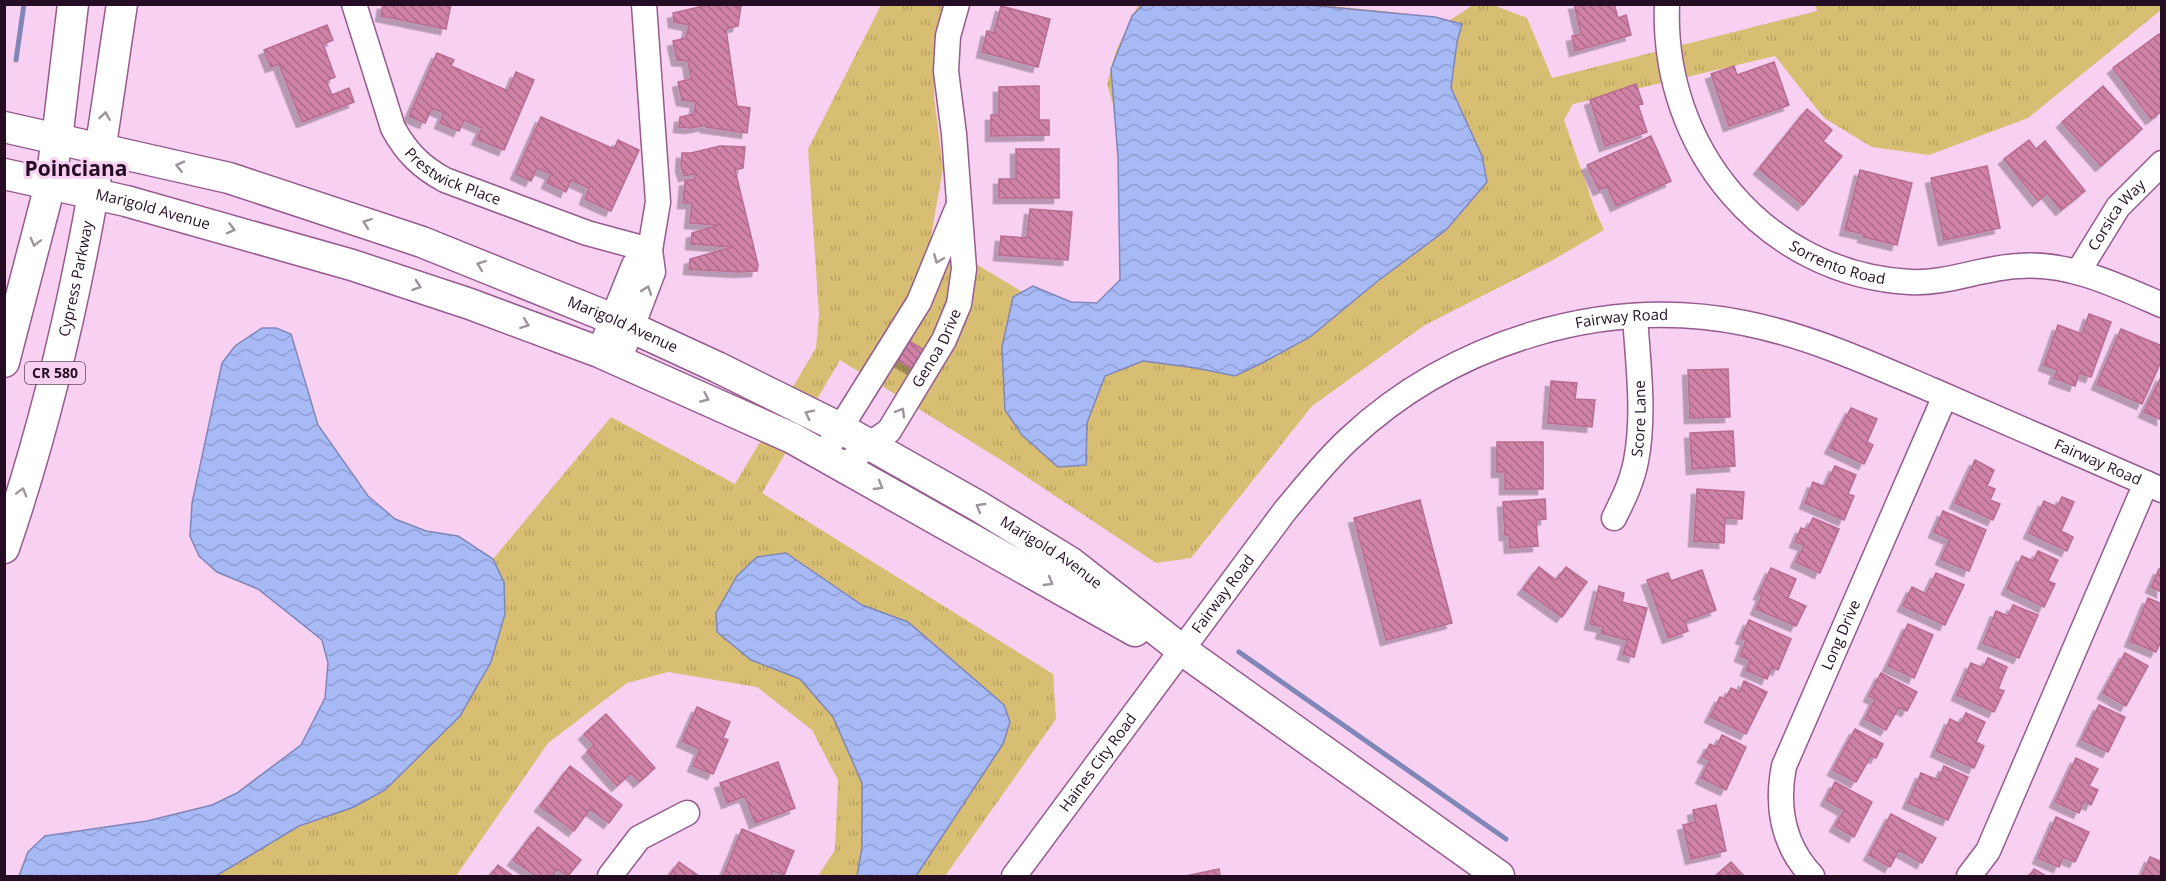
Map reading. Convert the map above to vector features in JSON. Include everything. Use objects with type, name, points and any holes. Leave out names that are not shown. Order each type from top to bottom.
[{"type":"main road","points":[[50,185],[73,4]]},
{"type":"main road","name":"Cypress Parkway","points":[[4,548],[46,410],[69,315],[93,195],[122,4]]},
{"type":"main road","name":"Marigold Avenue","points":[[4,127],[229,178],[422,242],[623,324],[717,367],[840,428],[978,506],[1070,562],[1182,650],[1499,876]]},
{"type":"main road","name":"Marigold Avenue","points":[[4,174],[126,201],[352,265],[470,304],[609,357],[782,433],[835,460],[1140,634],[1182,650]]},
{"type":"main road","name":"CR 580","points":[[4,362],[50,185]]},
{"type":"street","name":"Prestwick Place","points":[[354,4],[393,128],[402,145],[414,159],[445,180],[587,232],[650,250]]},
{"type":"street","points":[[609,357],[623,324],[653,272],[650,250],[658,202],[644,4]]},
{"type":"street","name":"Genoa Drive","points":[[835,460],[870,444],[890,431],[944,340],[959,304],[964,269],[946,71],[948,36],[957,4]]},
{"type":"street","name":"Sorrento Road","points":[[1667,4],[1667,30],[1674,78],[1685,118],[1698,146],[1711,169],[1734,198],[1755,219],[1790,244],[1840,268],[1863,275],[1911,282],[1951,279],[2017,266],[2058,267],[2079,272],[2162,305]]},
{"type":"street","name":"Corsica Way","points":[[2079,272],[2118,207],[2162,163]]},
{"type":"street","name":"Genoa Drive","points":[[835,460],[840,428],[919,302],[959,204]]},
{"type":"street","name":"Fairway Road","points":[[1182,650],[1306,485],[1348,439],[1386,407],[1433,377],[1494,348],[1558,327],[1635,316],[1679,316],[1716,318],[1771,329],[1833,348],[2154,487]]},
{"type":"street","name":"Score Lane","points":[[1614,518],[1627,491],[1636,463],[1638,444],[1640,406],[1635,316]]},
{"type":"street","name":"Long Drive","points":[[1812,876],[1794,853],[1782,820],[1780,802],[1784,766],[1945,396]]},
{"type":"street","points":[[1969,876],[1988,850],[2154,487]]},
{"type":"street","name":"Haines City Road","points":[[1014,876],[1182,650]]},
{"type":"street","points":[[610,876],[639,838],[687,813]]},
{"type":"green space","points":[[881,5],[945,5],[937,28],[934,97],[943,168],[931,237],[1039,302],[1087,318],[1119,291],[1128,236],[1125,144],[1107,84],[1116,51],[1138,5],[1322,5],[1411,14],[1438,28],[1473,5],[1493,5],[1527,18],[1552,78],[1817,11],[1815,5],[2161,5],[2161,10],[2028,118],[1929,155],[1872,147],[1824,118],[1775,56],[1573,104],[1564,120],[1604,230],[1553,260],[1425,325],[1312,406],[1191,558],[1156,563],[1004,462],[840,360],[762,493],[1053,674],[1056,719],[945,876],[818,876],[835,850],[838,780],[812,730],[757,687],[668,672],[627,683],[548,743],[456,876],[216,876],[299,826],[354,807],[504,582],[493,559],[611,417],[735,484],[816,348],[819,315],[808,149]]},
{"type":"water","points":[[1144,4],[1307,5],[1435,17],[1462,24],[1457,42],[1451,88],[1482,156],[1487,182],[1446,230],[1379,280],[1310,337],[1264,362],[1235,376],[1143,361],[1105,376],[1087,423],[1086,465],[1058,467],[1022,435],[1005,410],[1002,347],[1013,297],[1033,286],[1071,302],[1097,303],[1120,280],[1118,157],[1111,69],[1132,16]]},
{"type":"water","points":[[262,328],[276,328],[291,334],[318,425],[368,496],[395,519],[426,531],[458,536],[493,559],[504,582],[505,614],[491,662],[460,716],[385,790],[354,807],[299,826],[216,876],[19,876],[28,852],[45,836],[147,821],[212,805],[237,793],[301,745],[325,698],[328,663],[322,640],[258,589],[217,572],[199,556],[190,536],[192,503],[222,363],[235,346]]},
{"type":"water","points":[[786,553],[862,605],[908,622],[1004,705],[1010,722],[1003,744],[916,876],[857,876],[862,848],[862,783],[833,717],[800,679],[751,660],[717,632],[716,613],[737,576],[757,557]]},
{"type":"building","points":[[383,4],[451,4],[446,29],[381,16]]},
{"type":"building","points":[[712,4],[741,6],[738,26],[726,29],[737,106],[750,108],[747,133],[706,127],[706,125],[691,128],[679,127],[680,117],[694,114],[696,102],[682,100],[678,82],[691,79],[688,61],[677,60],[673,41],[686,38],[689,25],[674,22],[673,13]]},
{"type":"building","points":[[1574,4],[1614,4],[1618,18],[1626,15],[1631,35],[1575,51],[1572,36],[1581,34]]},
{"type":"building","points":[[1001,6],[1050,19],[1038,67],[982,52],[987,31],[994,33]]},
{"type":"building","points":[[327,25],[333,40],[323,44],[335,77],[326,81],[332,95],[349,88],[354,102],[302,122],[279,64],[271,67],[264,50]]},
{"type":"building","points":[[2159,34],[2162,37],[2162,111],[2151,119],[2113,68]]},
{"type":"building","points":[[437,53],[454,60],[451,66],[508,91],[516,72],[534,80],[504,150],[477,139],[482,128],[464,120],[459,131],[440,123],[444,113],[432,108],[425,123],[409,116]]},
{"type":"building","points":[[1774,62],[1789,105],[1729,126],[1711,74],[1734,66],[1737,75]]},
{"type":"building","points":[[1636,84],[1643,104],[1638,105],[1647,132],[1605,146],[1590,100]]},
{"type":"building","points":[[1039,86],[1039,120],[1049,120],[1049,135],[991,136],[991,115],[999,115],[999,87]]},
{"type":"building","points":[[2103,86],[2142,129],[2101,166],[2062,122]]},
{"type":"building","points":[[1807,109],[1832,130],[1823,141],[1842,156],[1803,205],[1759,169]]},
{"type":"building","points":[[541,117],[614,149],[618,140],[639,150],[611,211],[585,199],[589,188],[571,180],[566,192],[547,183],[551,174],[537,168],[531,181],[516,174]]},
{"type":"building","points":[[1651,136],[1671,181],[1616,206],[1607,186],[1599,190],[1587,165]]},
{"type":"building","points":[[2029,140],[2036,149],[2045,141],[2085,191],[2061,210],[2047,193],[2038,201],[2004,159]]},
{"type":"building","points":[[720,146],[745,147],[743,168],[735,170],[758,265],[757,271],[689,269],[690,259],[733,247],[691,244],[692,233],[718,225],[690,223],[692,203],[683,203],[685,181],[695,179],[694,174],[684,176],[681,166],[682,153]]},
{"type":"building","points":[[1016,149],[1059,149],[1059,198],[999,198],[999,179],[1016,179]]},
{"type":"building","points":[[1987,166],[2000,228],[1944,240],[1931,178]]},
{"type":"building","points":[[1860,170],[1912,183],[1897,245],[1845,230]]},
{"type":"building","points":[[1030,209],[1072,212],[1068,260],[999,255],[1001,236],[1027,238]]},
{"type":"building","points":[[2089,314],[2111,322],[2091,377],[2079,373],[2075,386],[2054,378],[2057,370],[2044,365],[2058,325],[2082,334]]},
{"type":"building","points":[[2121,329],[2162,346],[2162,359],[2142,404],[2097,384]]},
{"type":"building","points":[[909,341],[924,350],[913,369],[898,360]]},
{"type":"building","points":[[1728,369],[1730,417],[1690,418],[1688,370]]},
{"type":"building","points":[[2162,375],[2162,420],[2144,412]]},
{"type":"building","points":[[1551,381],[1577,383],[1575,399],[1595,400],[1592,427],[1548,423]]},
{"type":"building","points":[[1851,408],[1877,419],[1867,442],[1873,445],[1864,464],[1830,448]]},
{"type":"building","points":[[1733,431],[1735,466],[1692,469],[1690,433]]},
{"type":"building","points":[[1497,442],[1543,442],[1543,489],[1505,489],[1505,472],[1497,472]]},
{"type":"building","points":[[1975,460],[1994,470],[1987,486],[1995,489],[1990,500],[2000,504],[1993,520],[1955,503]]},
{"type":"building","points":[[1835,466],[1856,475],[1848,494],[1854,496],[1844,520],[1805,503],[1813,482],[1825,487]]},
{"type":"building","points":[[1697,489],[1744,492],[1742,519],[1725,518],[1724,543],[1694,541]]},
{"type":"building","points":[[2062,497],[2074,502],[2061,531],[2073,537],[2067,551],[2029,533],[2044,501],[2057,507]]},
{"type":"building","points":[[1545,499],[1546,519],[1536,520],[1538,546],[1510,548],[1509,535],[1505,535],[1503,502]]},
{"type":"building","points":[[1420,500],[1452,623],[1386,640],[1354,518]]},
{"type":"building","points":[[1943,511],[1986,530],[1969,571],[1941,559],[1950,539],[1934,532]]},
{"type":"building","points":[[1813,518],[1839,529],[1820,573],[1796,562],[1804,545],[1795,542],[1801,528],[1807,530]]},
{"type":"building","points":[[2038,551],[2058,560],[2048,581],[2055,584],[2044,607],[2007,589],[2022,556],[2033,561]]},
{"type":"building","points":[[1539,567],[1556,580],[1566,567],[1587,582],[1562,617],[1523,589]]},
{"type":"building","points":[[1771,568],[1796,579],[1788,598],[1806,606],[1796,626],[1756,609],[1762,595],[1759,594]]},
{"type":"building","points":[[2159,569],[2162,570],[2162,592],[2151,587]]},
{"type":"building","points":[[1702,570],[1716,610],[1685,621],[1688,631],[1668,638],[1647,580],[1668,573],[1671,581]]},
{"type":"building","points":[[1936,573],[1964,585],[1945,625],[1903,606],[1912,587],[1926,594]]},
{"type":"building","points":[[1599,586],[1624,593],[1622,602],[1647,608],[1634,657],[1623,654],[1627,640],[1601,633],[1603,627],[1590,624]]},
{"type":"building","points":[[2148,598],[2162,604],[2162,639],[2156,652],[2130,641]]},
{"type":"building","points":[[2013,605],[2038,615],[2019,658],[1983,643],[1996,611],[2008,616]]},
{"type":"building","points":[[1749,620],[1791,639],[1778,670],[1772,667],[1767,679],[1746,670],[1750,660],[1740,656],[1746,640],[1741,638]]},
{"type":"building","points":[[1908,624],[1933,635],[1914,678],[1888,666]]},
{"type":"building","points":[[2125,653],[2148,666],[2126,706],[2103,693]]},
{"type":"building","points":[[1988,658],[2007,667],[1998,689],[2004,691],[1994,712],[1957,695],[1971,663],[1983,668]]},
{"type":"building","points":[[1881,673],[1917,692],[1907,711],[1899,707],[1886,730],[1865,719],[1875,699],[1869,696]]},
{"type":"building","points":[[1744,681],[1767,692],[1746,734],[1710,717],[1720,697],[1725,699],[1731,688],[1740,692]]},
{"type":"building","points":[[2099,705],[2125,717],[2108,752],[2082,740]]},
{"type":"building","points":[[697,707],[730,722],[723,738],[728,740],[713,774],[693,766],[700,749],[682,741]]},
{"type":"building","points":[[1966,713],[1985,722],[1976,742],[1984,746],[1974,768],[1936,751],[1950,719],[1960,724]]},
{"type":"building","points":[[606,714],[655,768],[639,782],[631,773],[617,786],[587,752],[594,745],[584,734]]},
{"type":"building","points":[[1855,729],[1883,744],[1876,758],[1871,756],[1856,782],[1833,770]]},
{"type":"building","points":[[1722,735],[1746,747],[1726,790],[1701,778],[1710,760],[1703,757],[1710,744],[1716,747]]},
{"type":"building","points":[[2076,758],[2098,769],[2089,786],[2098,790],[2091,805],[2084,801],[2079,813],[2055,802]]},
{"type":"building","points":[[778,762],[795,808],[755,823],[745,796],[727,803],[720,783]]},
{"type":"building","points":[[570,766],[622,805],[609,823],[590,809],[574,831],[540,806]]},
{"type":"building","points":[[1944,766],[1968,777],[1948,820],[1908,803],[1921,773],[1938,780]]},
{"type":"building","points":[[1835,782],[1872,802],[1854,837],[1835,826],[1844,810],[1826,800]]},
{"type":"building","points":[[1716,805],[1726,851],[1691,859],[1683,825],[1695,822],[1693,810]]},
{"type":"building","points":[[1891,814],[1936,838],[1922,863],[1899,850],[1890,867],[1869,855]]},
{"type":"building","points":[[2056,817],[2089,832],[2075,862],[2063,857],[2059,867],[2038,858]]},
{"type":"building","points":[[538,827],[581,860],[568,876],[557,869],[552,876],[536,876],[513,860]]},
{"type":"building","points":[[742,829],[794,851],[784,875],[773,871],[771,876],[723,876]]},
{"type":"building","points":[[2150,857],[2162,862],[2162,876],[2142,876]]},
{"type":"building","points":[[679,862],[699,876],[669,876]]},
{"type":"building","points":[[1731,862],[1744,876],[1715,876]]},
{"type":"building","points":[[498,865],[513,876],[490,876]]},
{"type":"building","points":[[1219,869],[1220,876],[1186,876]]},
{"type":"building","points":[[2034,869],[2046,876],[2029,876]]},
{"type":"waterway","points":[[16,60],[24,4]]},
{"type":"waterway","points":[[1239,652],[1506,839]]},
{"type":"district","name":"Poinciana","points":[[76,169]]}]
